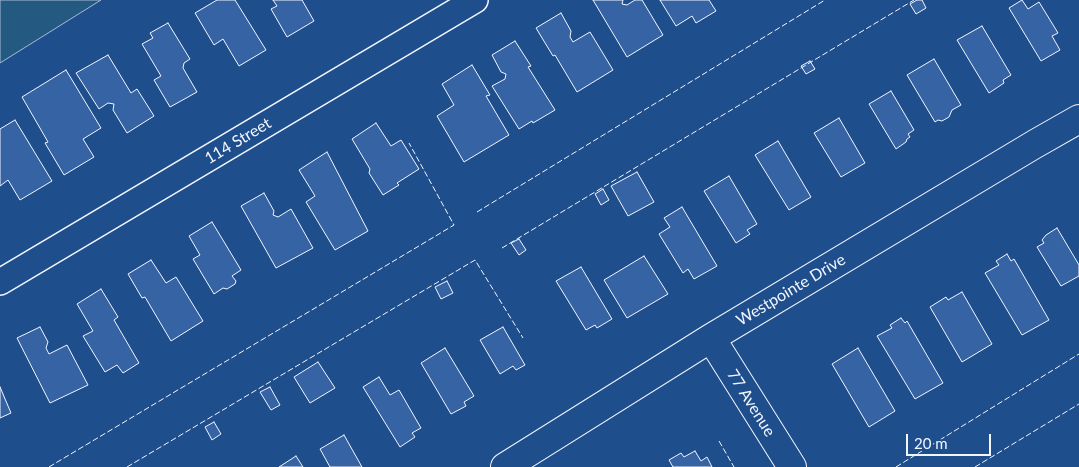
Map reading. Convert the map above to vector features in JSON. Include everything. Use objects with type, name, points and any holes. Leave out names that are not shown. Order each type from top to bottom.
[{"type":"street","name":"114 Street","points":[[0,282],[476,0]]},
{"type":"street","name":"Westpointe Drive","points":[[506,467],[711,338],[1079,119]]},
{"type":"street","name":"77 Avenue","points":[[711,338],[792,467]]},
{"type":"shaded area","points":[[0,0],[101,0],[0,63]]},
{"type":"building","points":[[217,0],[235,0],[266,50],[239,66],[223,39],[214,45],[195,13]]},
{"type":"building","points":[[273,0],[302,0],[314,21],[287,37],[271,9],[277,6]]},
{"type":"building","points":[[593,0],[623,0],[622,4],[627,5],[635,0],[642,0],[663,35],[627,57]]},
{"type":"building","points":[[660,0],[709,0],[716,11],[696,23],[692,16],[676,26]]},
{"type":"building","points":[[917,0],[922,0],[926,8],[916,14],[910,4]]},
{"type":"building","points":[[1022,0],[1028,9],[1039,2],[1058,33],[1052,36],[1060,50],[1041,61],[1009,8]]},
{"type":"building","points":[[561,13],[571,31],[570,37],[573,42],[590,32],[613,70],[577,92],[536,28]]},
{"type":"building","points":[[168,23],[190,59],[184,63],[183,68],[197,92],[170,107],[154,80],[161,76],[142,44],[153,38],[150,33]]},
{"type":"building","points":[[982,26],[1011,75],[1003,80],[1004,83],[989,93],[957,40]]},
{"type":"building","points":[[515,41],[531,66],[528,67],[555,110],[519,129],[492,86],[505,79],[506,74],[501,72],[492,55]]},
{"type":"building","points":[[108,55],[131,93],[137,89],[154,116],[127,133],[113,110],[114,104],[108,103],[99,109],[76,73]]},
{"type":"building","points":[[934,59],[961,105],[952,110],[949,117],[935,122],[907,75]]},
{"type":"building","points":[[810,61],[815,69],[806,74],[801,66]]},
{"type":"building","points":[[472,65],[490,95],[486,96],[509,135],[464,162],[437,116],[454,105],[442,84]]},
{"type":"building","points":[[66,70],[101,128],[83,139],[94,157],[64,175],[45,143],[48,142],[22,97]]},
{"type":"building","points":[[891,91],[914,130],[908,134],[910,137],[906,142],[896,149],[869,104]]},
{"type":"building","points":[[839,118],[865,163],[841,177],[814,133]]},
{"type":"building","points":[[15,120],[52,181],[20,200],[8,180],[0,186],[0,129]]},
{"type":"building","points":[[376,123],[391,146],[401,140],[419,169],[397,183],[399,185],[383,195],[369,173],[370,169],[352,139]]},
{"type":"building","points":[[778,141],[811,197],[789,210],[755,155]]},
{"type":"building","points":[[327,152],[368,231],[335,250],[306,202],[315,196],[299,170]]},
{"type":"building","points":[[637,172],[654,202],[628,216],[611,186]]},
{"type":"building","points":[[729,176],[757,224],[747,230],[750,234],[736,243],[704,191]]},
{"type":"building","points":[[603,189],[609,200],[601,205],[595,194]]},
{"type":"building","points":[[264,193],[274,211],[273,215],[278,217],[291,209],[313,248],[276,268],[241,206]]},
{"type":"building","points":[[682,207],[717,266],[694,279],[688,269],[683,273],[659,234],[670,227],[664,218]]},
{"type":"building","points":[[212,222],[241,270],[232,276],[236,281],[235,284],[227,289],[223,288],[214,294],[193,259],[200,255],[189,236]]},
{"type":"building","points":[[1057,228],[1079,265],[1079,276],[1061,286],[1037,247],[1044,243],[1042,240],[1046,235]]},
{"type":"building","points":[[519,239],[526,250],[519,255],[511,243]]},
{"type":"building","points":[[1007,254],[1011,261],[1014,259],[1049,320],[1022,335],[985,273],[999,265],[996,261]]},
{"type":"building","points":[[644,256],[668,294],[627,318],[604,280]]},
{"type":"building","points":[[151,260],[166,283],[176,277],[203,321],[171,341],[145,297],[142,298],[128,274]]},
{"type":"building","points":[[581,267],[612,319],[597,328],[595,325],[586,330],[556,281]]},
{"type":"building","points":[[447,281],[453,293],[441,299],[435,287]]},
{"type":"building","points":[[101,289],[118,317],[114,320],[139,363],[123,373],[117,365],[105,372],[83,336],[93,331],[77,304]]},
{"type":"building","points":[[962,292],[992,344],[962,362],[930,307],[946,297],[948,300]]},
{"type":"building","points":[[901,318],[905,323],[907,321],[943,383],[915,399],[877,336],[892,328],[890,325]]},
{"type":"building","points":[[40,327],[48,342],[46,348],[49,354],[67,345],[88,385],[50,403],[17,338]]},
{"type":"building","points":[[503,327],[525,365],[516,370],[513,366],[500,374],[480,340]]},
{"type":"building","points":[[445,348],[474,396],[464,402],[466,406],[451,414],[421,363]]},
{"type":"building","points":[[858,348],[895,411],[869,427],[832,364]]},
{"type":"building","points":[[318,362],[335,388],[310,403],[294,377]]},
{"type":"building","points":[[379,377],[390,395],[399,390],[421,428],[412,433],[415,437],[400,447],[363,387]]},
{"type":"building","points":[[0,387],[11,413],[0,418]]},
{"type":"building","points":[[270,387],[280,405],[271,410],[260,392]]},
{"type":"building","points":[[214,422],[221,434],[212,440],[205,427]]},
{"type":"building","points":[[344,435],[362,467],[330,467],[320,449]]},
{"type":"building","points":[[695,451],[701,461],[707,457],[712,467],[673,467],[669,460],[681,453],[684,457]]},
{"type":"building","points":[[296,456],[303,467],[279,467]]},
{"type":"fence","points":[[477,212],[825,0]]},
{"type":"fence","points":[[502,248],[914,0]]},
{"type":"fence","points":[[49,467],[454,225],[409,143]]},
{"type":"fence","points":[[127,467],[475,260],[523,338]]},
{"type":"fence","points":[[896,467],[1079,354]]},
{"type":"fence","points":[[975,467],[1079,404]]},
{"type":"fence","points":[[719,441],[734,467]]}]
